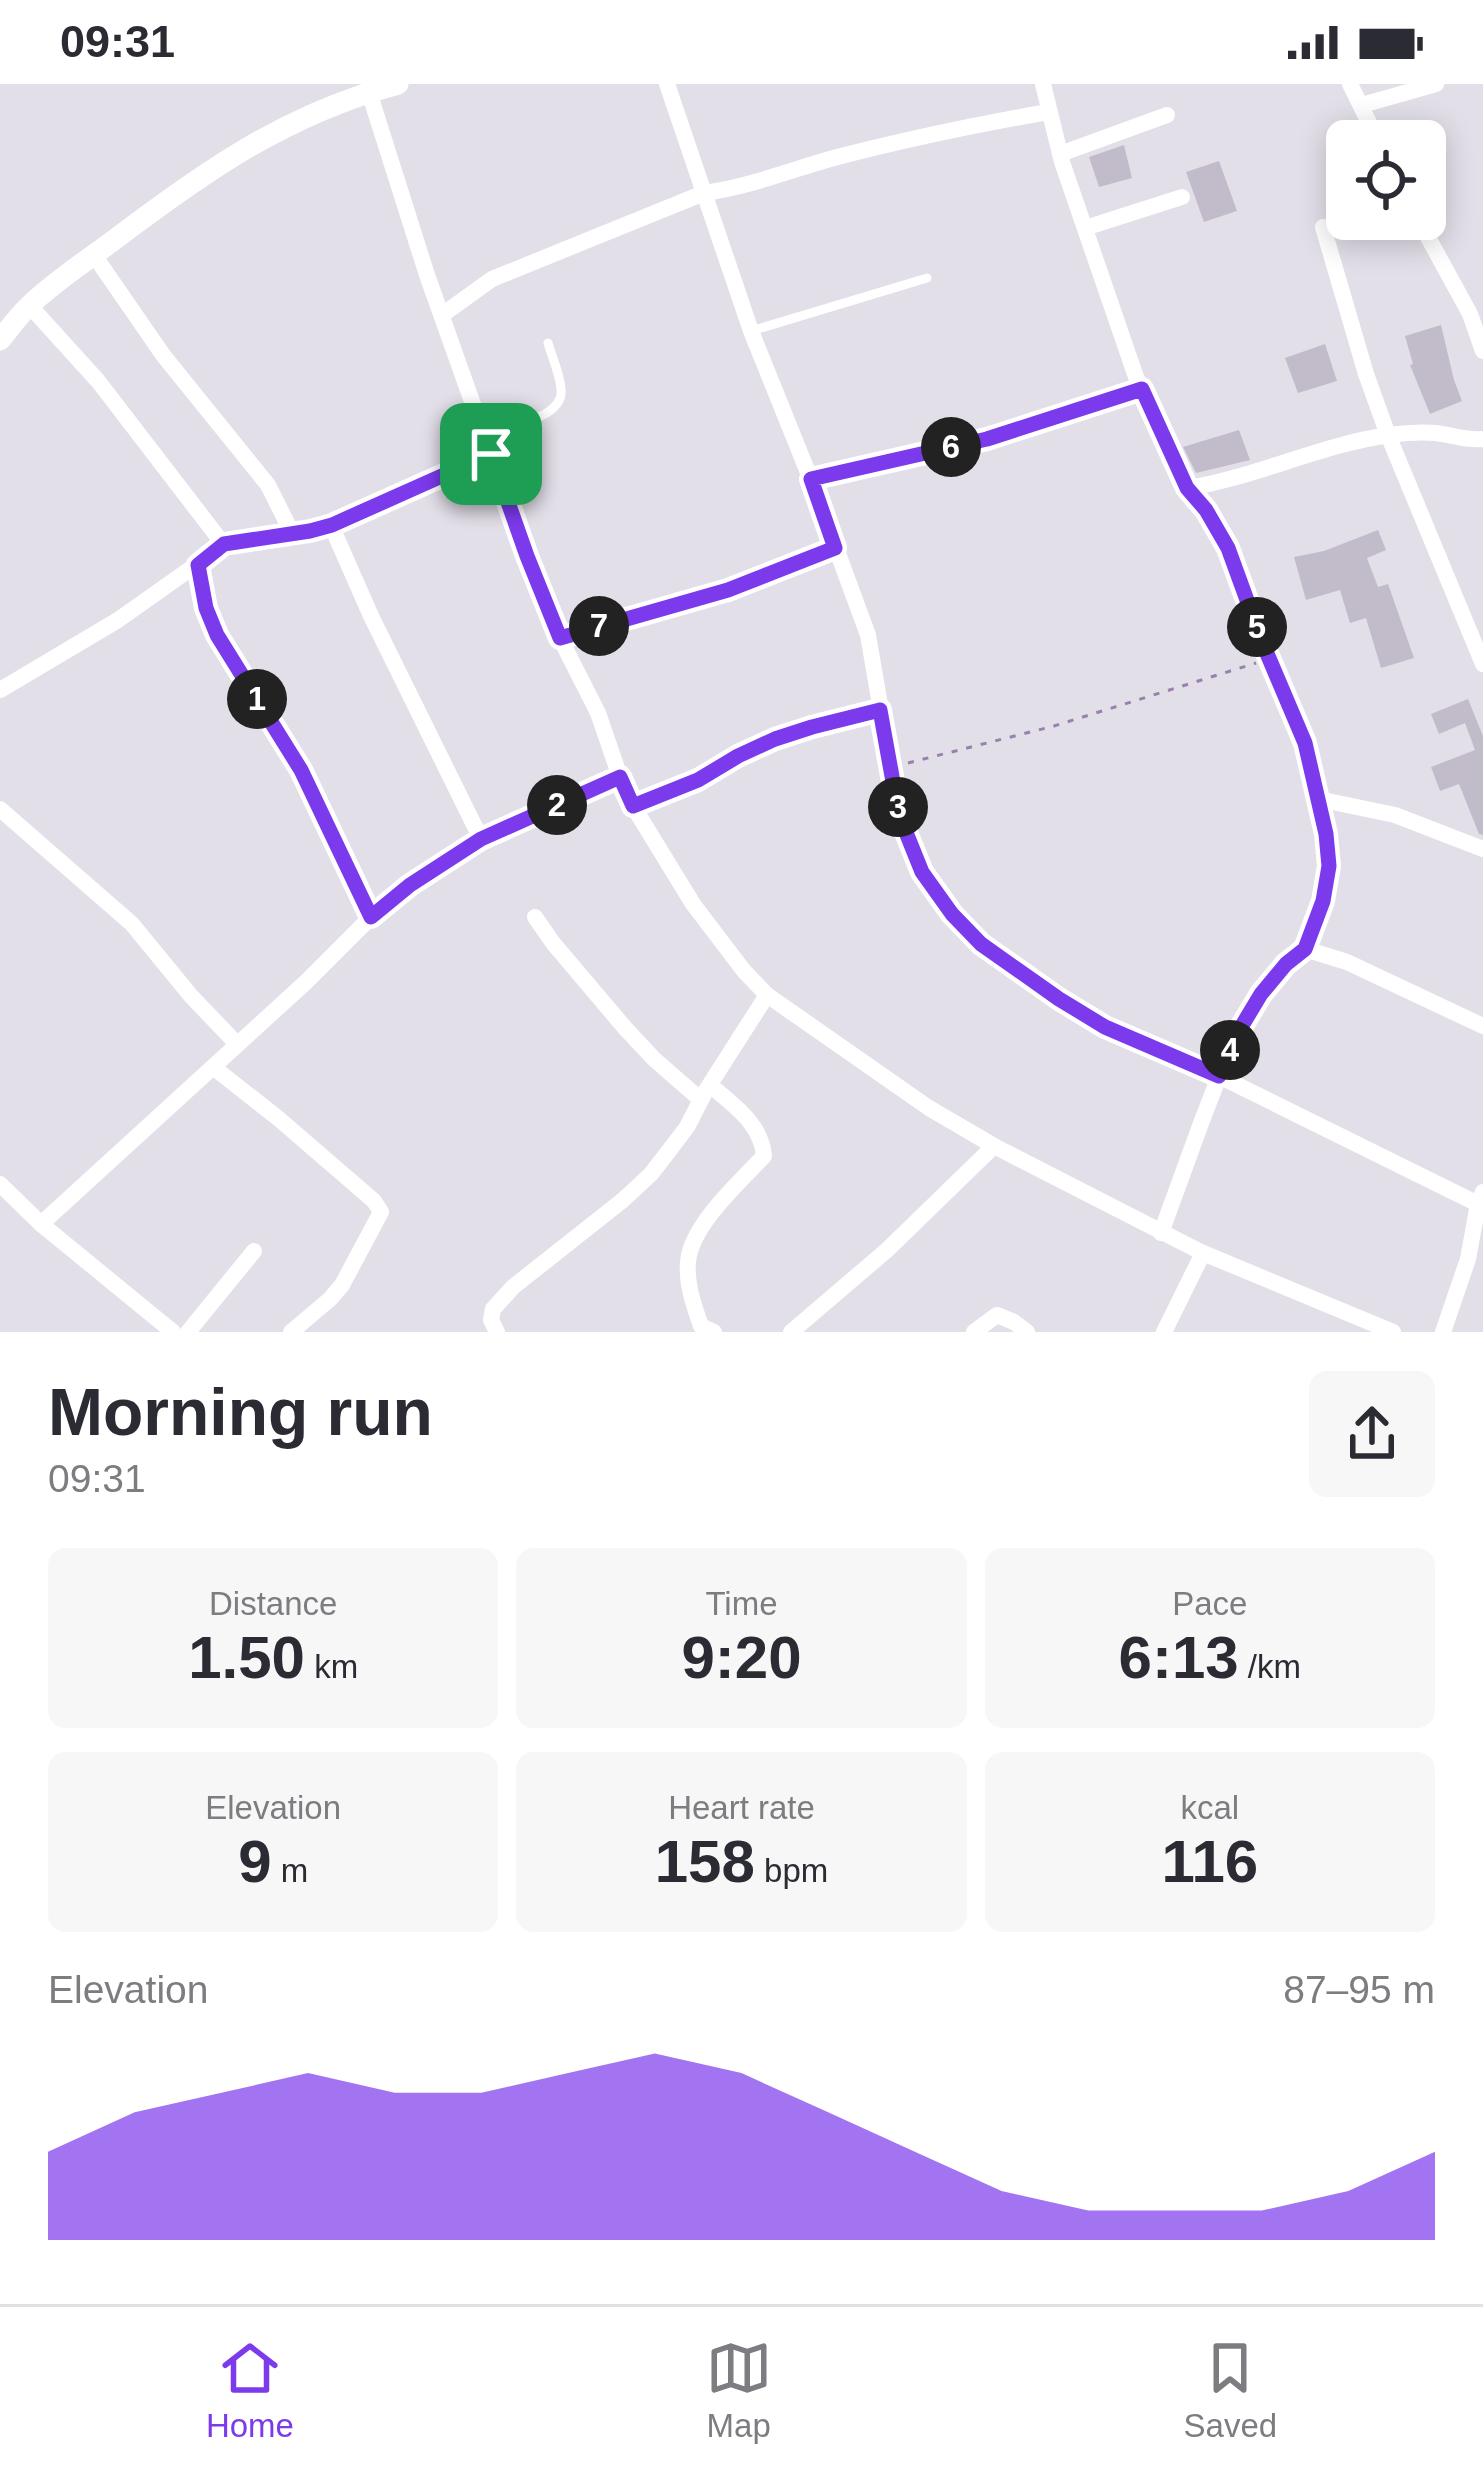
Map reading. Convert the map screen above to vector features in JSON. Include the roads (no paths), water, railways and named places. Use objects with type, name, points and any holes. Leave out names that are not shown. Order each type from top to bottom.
[{"type":"street","points":[[0,340],[29,305],[186,186],[266,136],[323,108],[398,84]]},
{"type":"street","points":[[668,84],[751,331],[868,635],[899,815],[922,872],[981,944],[1105,1027],[1480,1198],[1468,1259],[1443,1332]]},
{"type":"street","points":[[1042,84],[1060,154],[1142,389],[1187,488],[1228,548],[1305,743],[1329,866],[1323,901],[1305,949],[1261,994],[1234,1039],[1161,1234]]},
{"type":"street","points":[[1350,84],[1369,120]]},
{"type":"street","points":[[1362,105],[1436,84]]},
{"type":"street","points":[[369,92],[442,315],[560,638],[598,712],[633,806],[693,904],[744,970],[767,995],[929,1108],[994,1146],[1161,1234],[1393,1332]]},
{"type":"street","points":[[442,315],[492,279],[704,193],[740,188],[931,133],[1048,112]]},
{"type":"street","points":[[1060,154],[1167,115]]},
{"type":"street","points":[[1085,228],[1182,197]]},
{"type":"street","points":[[1323,227],[1388,435],[1483,664]]},
{"type":"street","points":[[1429,240],[1470,314],[1483,351]]},
{"type":"street","points":[[94,255],[163,355],[268,485],[292,533]]},
{"type":"street","points":[[29,305],[98,381],[224,544]]},
{"type":"street","points":[[811,479],[987,439],[1142,389]]},
{"type":"street","points":[[1187,488],[1229,481],[1388,435],[1483,440]]},
{"type":"street","points":[[0,690],[118,620],[224,544],[332,525],[491,454]]},
{"type":"street","points":[[332,525],[371,616],[481,839]]},
{"type":"street","points":[[560,638],[728,590],[835,548]]},
{"type":"street","points":[[198,565],[217,635],[301,770],[371,917]]},
{"type":"street","points":[[633,806],[698,780],[775,739],[880,710]]},
{"type":"street","points":[[41,1224],[410,885],[481,839],[620,777]]},
{"type":"street","points":[[1318,799],[1395,815],[1483,849]]},
{"type":"street","points":[[0,809],[132,924],[237,1044]]},
{"type":"street","points":[[535,916],[654,1059],[753,1123],[762,1139],[764,1156],[694,1237],[688,1261],[690,1294],[703,1330]]},
{"type":"street","points":[[1305,949],[1347,962],[1483,1026]]},
{"type":"street","points":[[497,1332],[491,1320],[493,1309],[513,1287],[651,1174],[687,1127],[767,995]]},
{"type":"street","points":[[213,1067],[381,1211],[342,1285],[291,1332]]},
{"type":"street","points":[[790,1332],[886,1250],[994,1146]]},
{"type":"street","points":[[0,1184],[41,1224],[173,1332]]},
{"type":"street","points":[[188,1332],[254,1251]]},
{"type":"street","points":[[1164,1332],[1203,1253]]},
{"type":"street","points":[[974,1332],[998,1315],[1027,1332]]},
{"type":"lane","points":[[751,331],[927,278]]},
{"type":"lane","points":[[484,434],[546,415],[557,405],[562,390],[548,343]]}]
